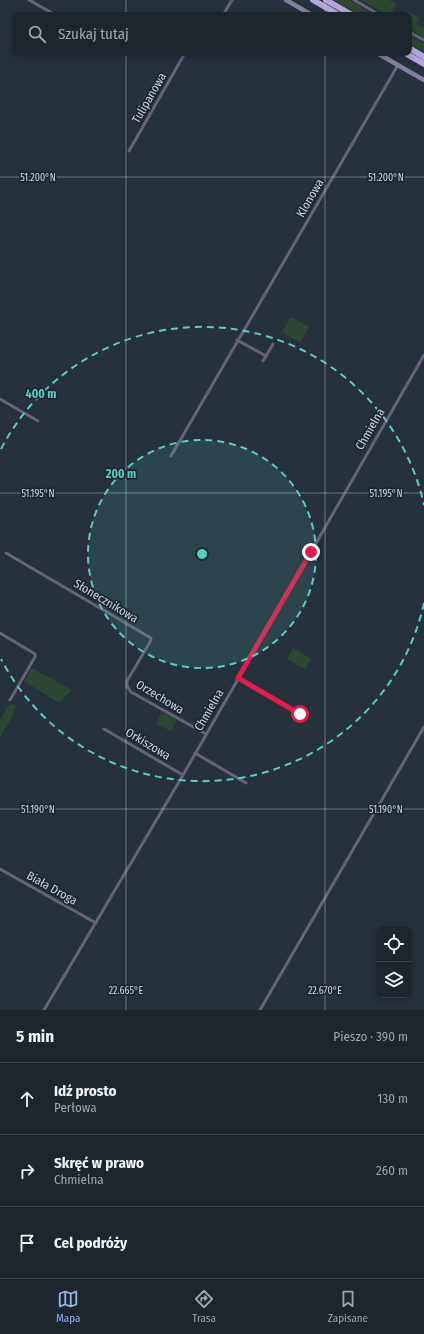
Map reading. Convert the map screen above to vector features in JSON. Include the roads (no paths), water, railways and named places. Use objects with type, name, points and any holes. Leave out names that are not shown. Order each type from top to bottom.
[{"type":"highway","points":[[313,0],[334,12]]},
{"type":"highway","points":[[326,0],[347,12]]},
{"type":"highway","points":[[412,50],[424,57]]},
{"type":"highway","points":[[410,56],[424,64]]},
{"type":"street","points":[[29,0],[50,12]]},
{"type":"street","points":[[225,12],[232,0]]},
{"type":"street","points":[[286,0],[307,12]]},
{"type":"street","points":[[354,0],[375,12]]},
{"type":"street","points":[[412,34],[424,40]]},
{"type":"street","name":"Tulipanowa","points":[[129,151],[183,56]]},
{"type":"street","points":[[382,56],[424,80]]},
{"type":"street","name":"Klonowa","points":[[170,456],[398,65]]},
{"type":"street","points":[[237,340],[266,356]]},
{"type":"street","points":[[263,362],[273,344]]},
{"type":"street","name":"Chmielna","points":[[44,1010],[183,775],[424,355]]},
{"type":"street","points":[[0,400],[38,421]]},
{"type":"street","name":"Słonecznikowa","points":[[6,553],[150,638],[150,642],[127,681],[127,686]]},
{"type":"street","points":[[0,633],[35,654],[35,657],[10,700]]},
{"type":"street","points":[[238,678],[300,714]]},
{"type":"street","name":"Orzechowa","points":[[127,686],[131,692],[206,734]]},
{"type":"street","points":[[260,1010],[424,727]]},
{"type":"street","name":"Orkiszowa","points":[[104,729],[183,775]]},
{"type":"street","points":[[195,753],[246,783]]},
{"type":"street","name":"Biała Droga","points":[[0,869],[96,923]]}]
